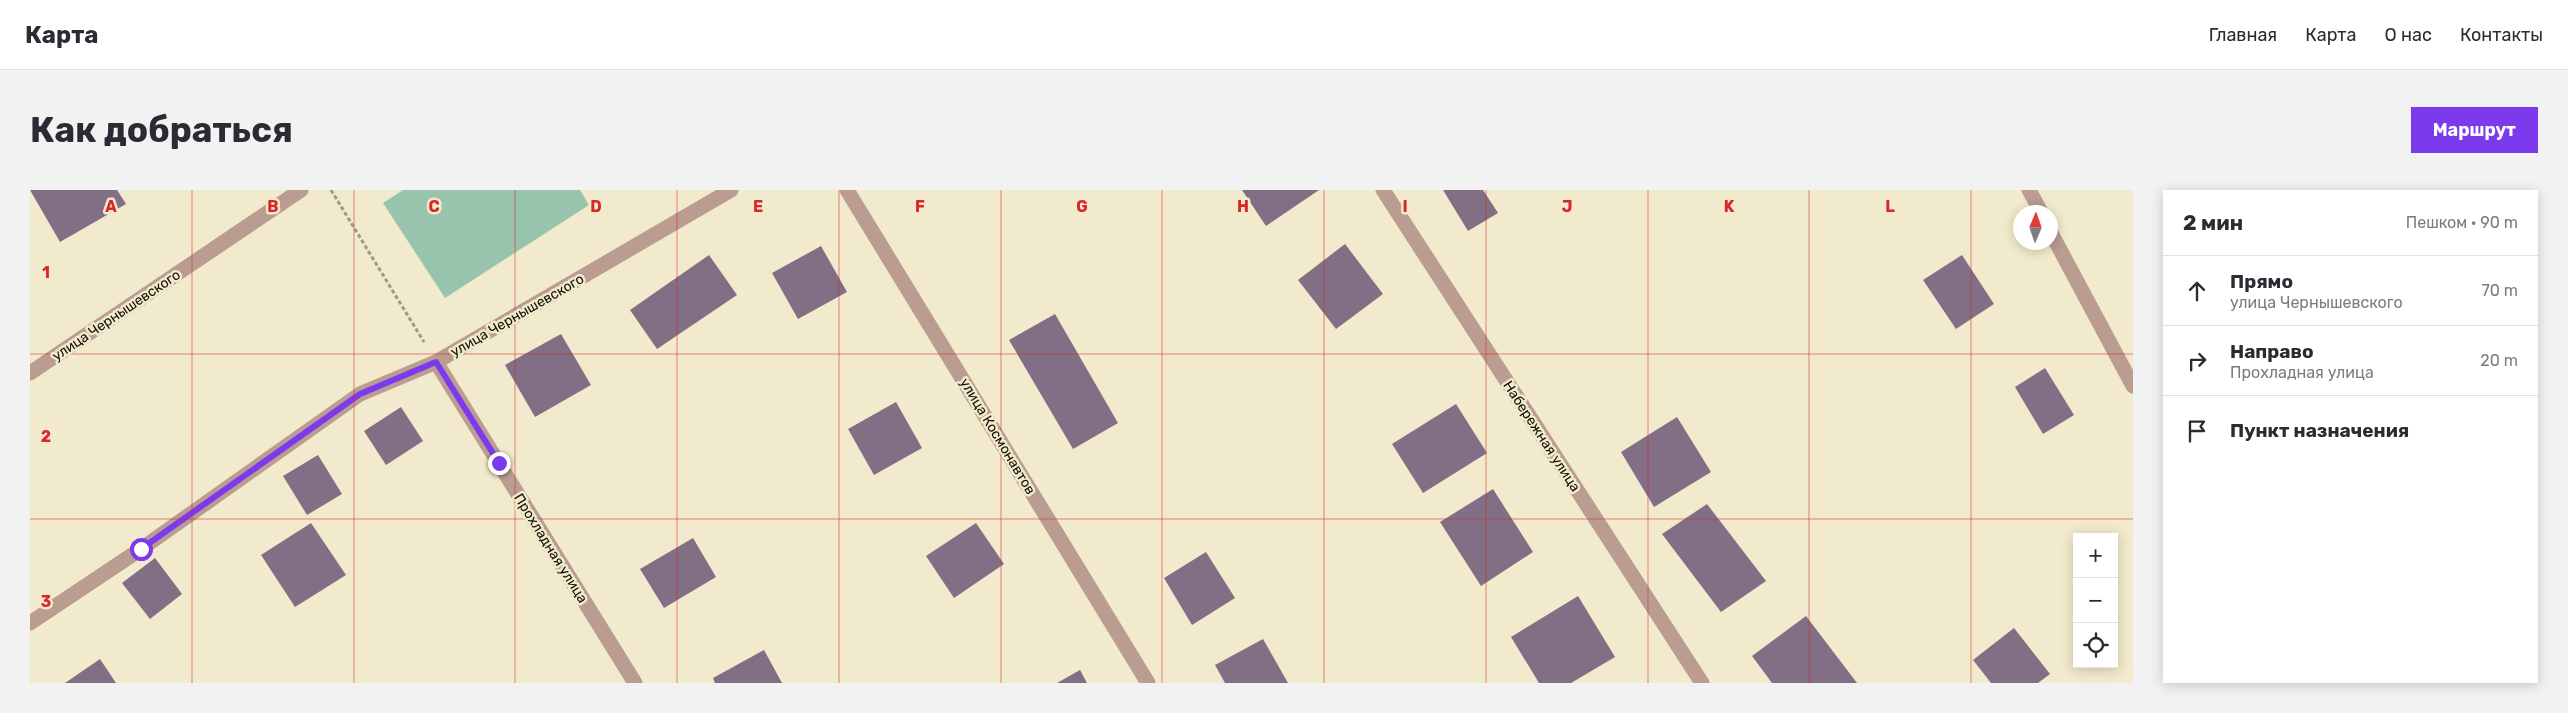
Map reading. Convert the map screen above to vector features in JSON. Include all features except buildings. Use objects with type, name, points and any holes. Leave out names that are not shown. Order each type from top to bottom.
[{"type":"street","name":"улица Чернышевского","points":[[30,373],[301,190]]},
{"type":"street","name":"улица Чернышевского","points":[[30,623],[141,549],[360,394],[436,362],[732,190]]},
{"type":"street","name":"улица Космонавтов","points":[[847,190],[1148,683]]},
{"type":"street","name":"Набережная улица","points":[[1382,190],[1702,683]]},
{"type":"street","points":[[2029,190],[2037,205]]},
{"type":"street","points":[[2058,246],[2133,386]]},
{"type":"street","name":"Прохладная улица","points":[[436,362],[635,683]]},
{"type":"path","points":[[330,190],[436,362]]},
{"type":"green space","points":[[403,190],[580,190],[589,205],[445,298],[383,203]]},
{"type":"route","points":[[141,549],[360,394],[436,362],[499,463]]}]
